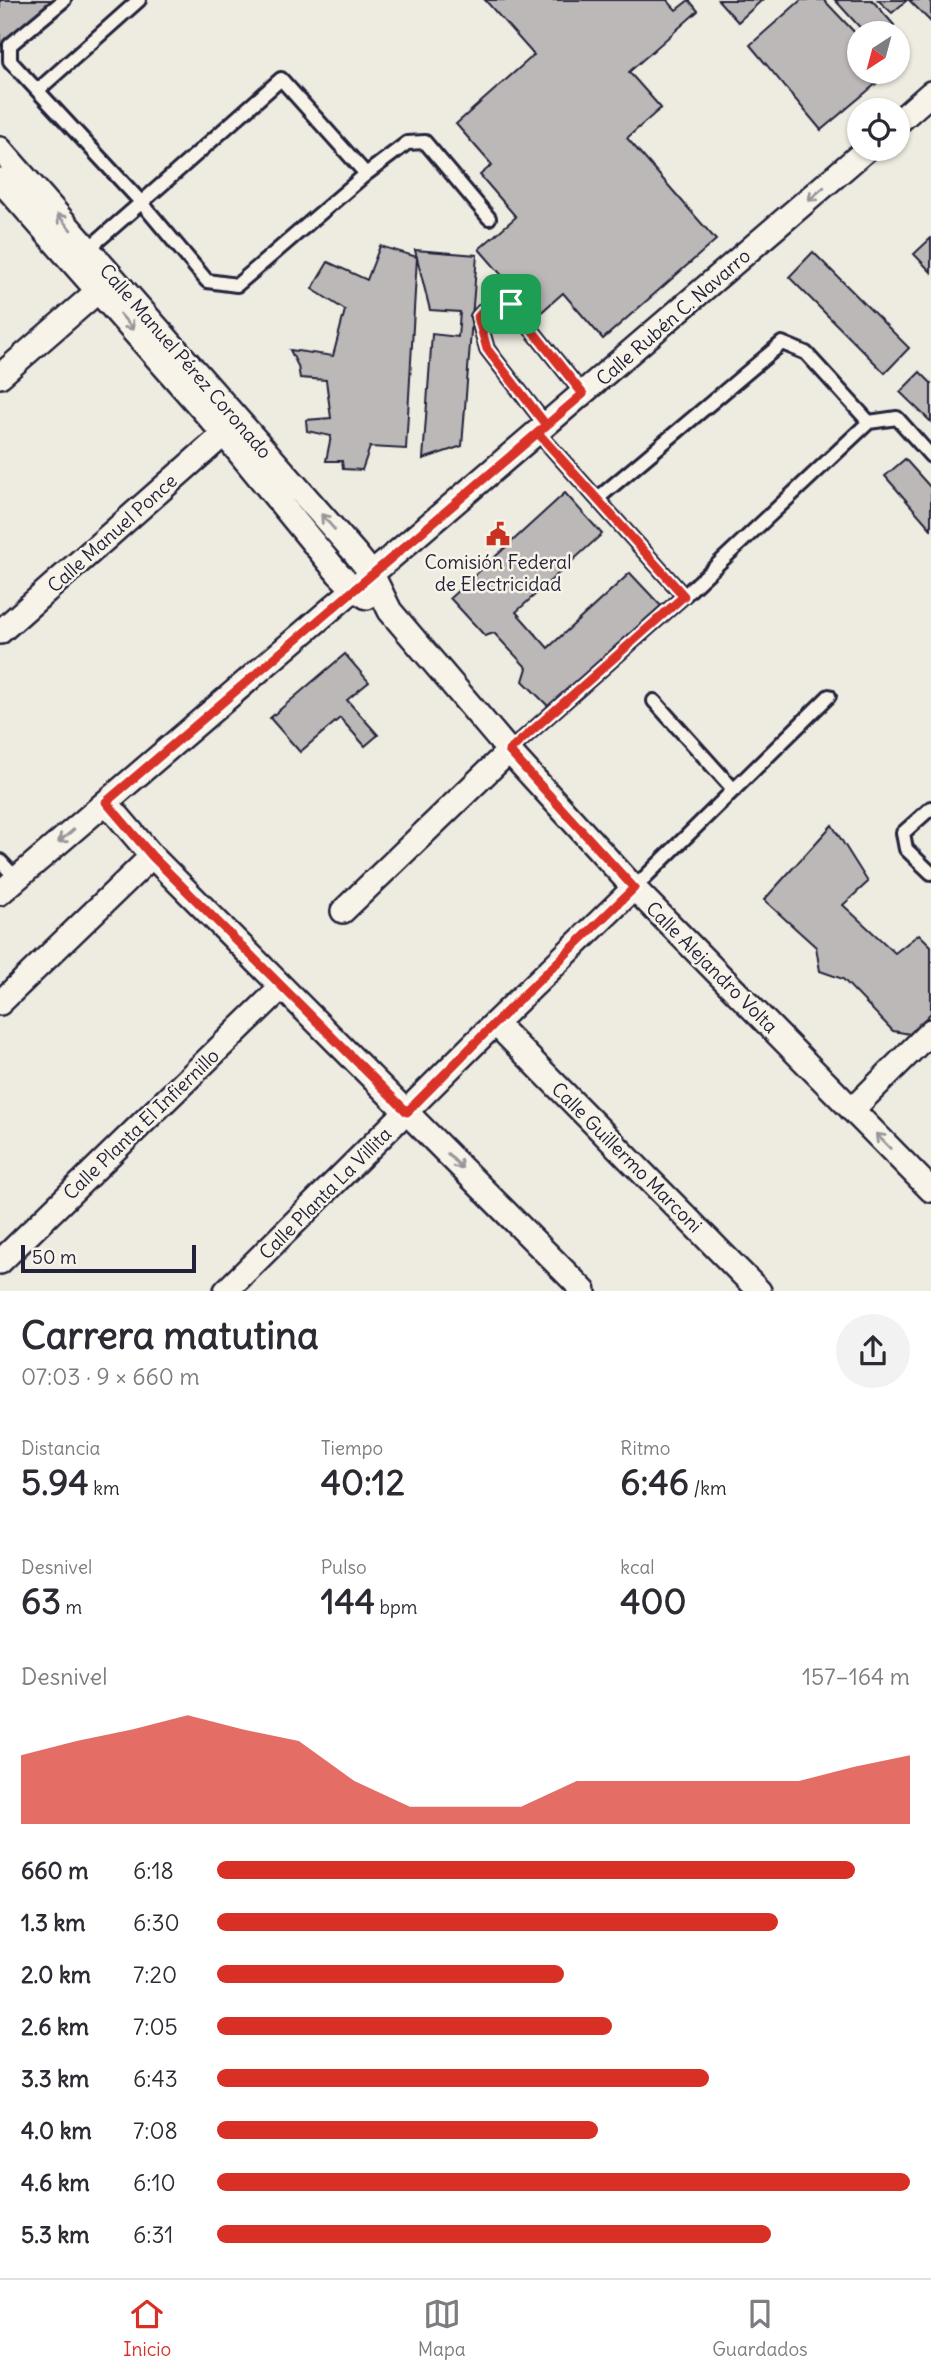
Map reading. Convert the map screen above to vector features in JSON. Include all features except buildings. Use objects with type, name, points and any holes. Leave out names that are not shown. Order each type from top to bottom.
[{"type":"street","points":[[910,111],[931,93]]},
{"type":"street","name":"Calle Manuel Pérez Coronado","points":[[0,149],[36,205],[99,290],[354,589]]},
{"type":"street","name":"Calle Rubén C. Navarro","points":[[8,885],[853,161]]},
{"type":"street","name":"Calle Manuel Pérez Coronado","points":[[0,180],[36,205],[88,249],[372,574]]},
{"type":"street","points":[[0,376],[99,290]]},
{"type":"street","name":"Calle Manuel Ponce","points":[[0,632],[224,434]]},
{"type":"street","name":"Calle Alejandro Volta","points":[[372,574],[390,611],[509,751],[634,888],[931,1190]]},
{"type":"street","name":"Calle Alejandro Volta","points":[[354,589],[390,611]]},
{"type":"street","points":[[343,911],[509,751]]},
{"type":"street","points":[[106,802],[152,856],[584,1291]]},
{"type":"street","points":[[0,1003],[152,856]]},
{"type":"street","name":"Calle Planta La Villita","points":[[226,1291],[634,888]]},
{"type":"street","name":"Calle Planta El Infiernillo","points":[[0,1262],[282,987]]},
{"type":"street","name":"Calle Guillermo Marconi","points":[[495,1023],[759,1291]]},
{"type":"street","points":[[852,1110],[931,1031]]},
{"type":"lane","points":[[64,0],[10,45],[10,61],[141,202],[207,281],[237,285],[366,174],[407,143],[425,142],[489,218]]},
{"type":"lane","points":[[37,90],[139,0]]},
{"type":"lane","points":[[88,249],[281,79],[366,174]]},
{"type":"lane","points":[[583,394],[511,304],[493,300],[478,317],[487,349],[542,429],[597,499],[684,596]]},
{"type":"lane","points":[[597,499],[782,344],[806,353],[869,422]]},
{"type":"lane","points":[[509,751],[684,596],[869,422],[897,418],[931,456]]},
{"type":"lane","points":[[634,888],[829,696]]},
{"type":"lane","points":[[654,701],[734,790]]},
{"type":"lane","points":[[931,808],[903,833],[906,849],[931,873]]},
{"type":"lane","points":[[0,861],[8,885]]},
{"type":"place","name":"Comisión Federal de Electricidad","points":[[498,534]]},
{"type":"route","points":[[511,304],[493,300],[478,317],[487,349],[546,425],[538,433],[684,596],[509,751],[634,888],[407,1112],[152,856],[106,802],[354,589],[546,425],[583,394],[511,304]]}]
